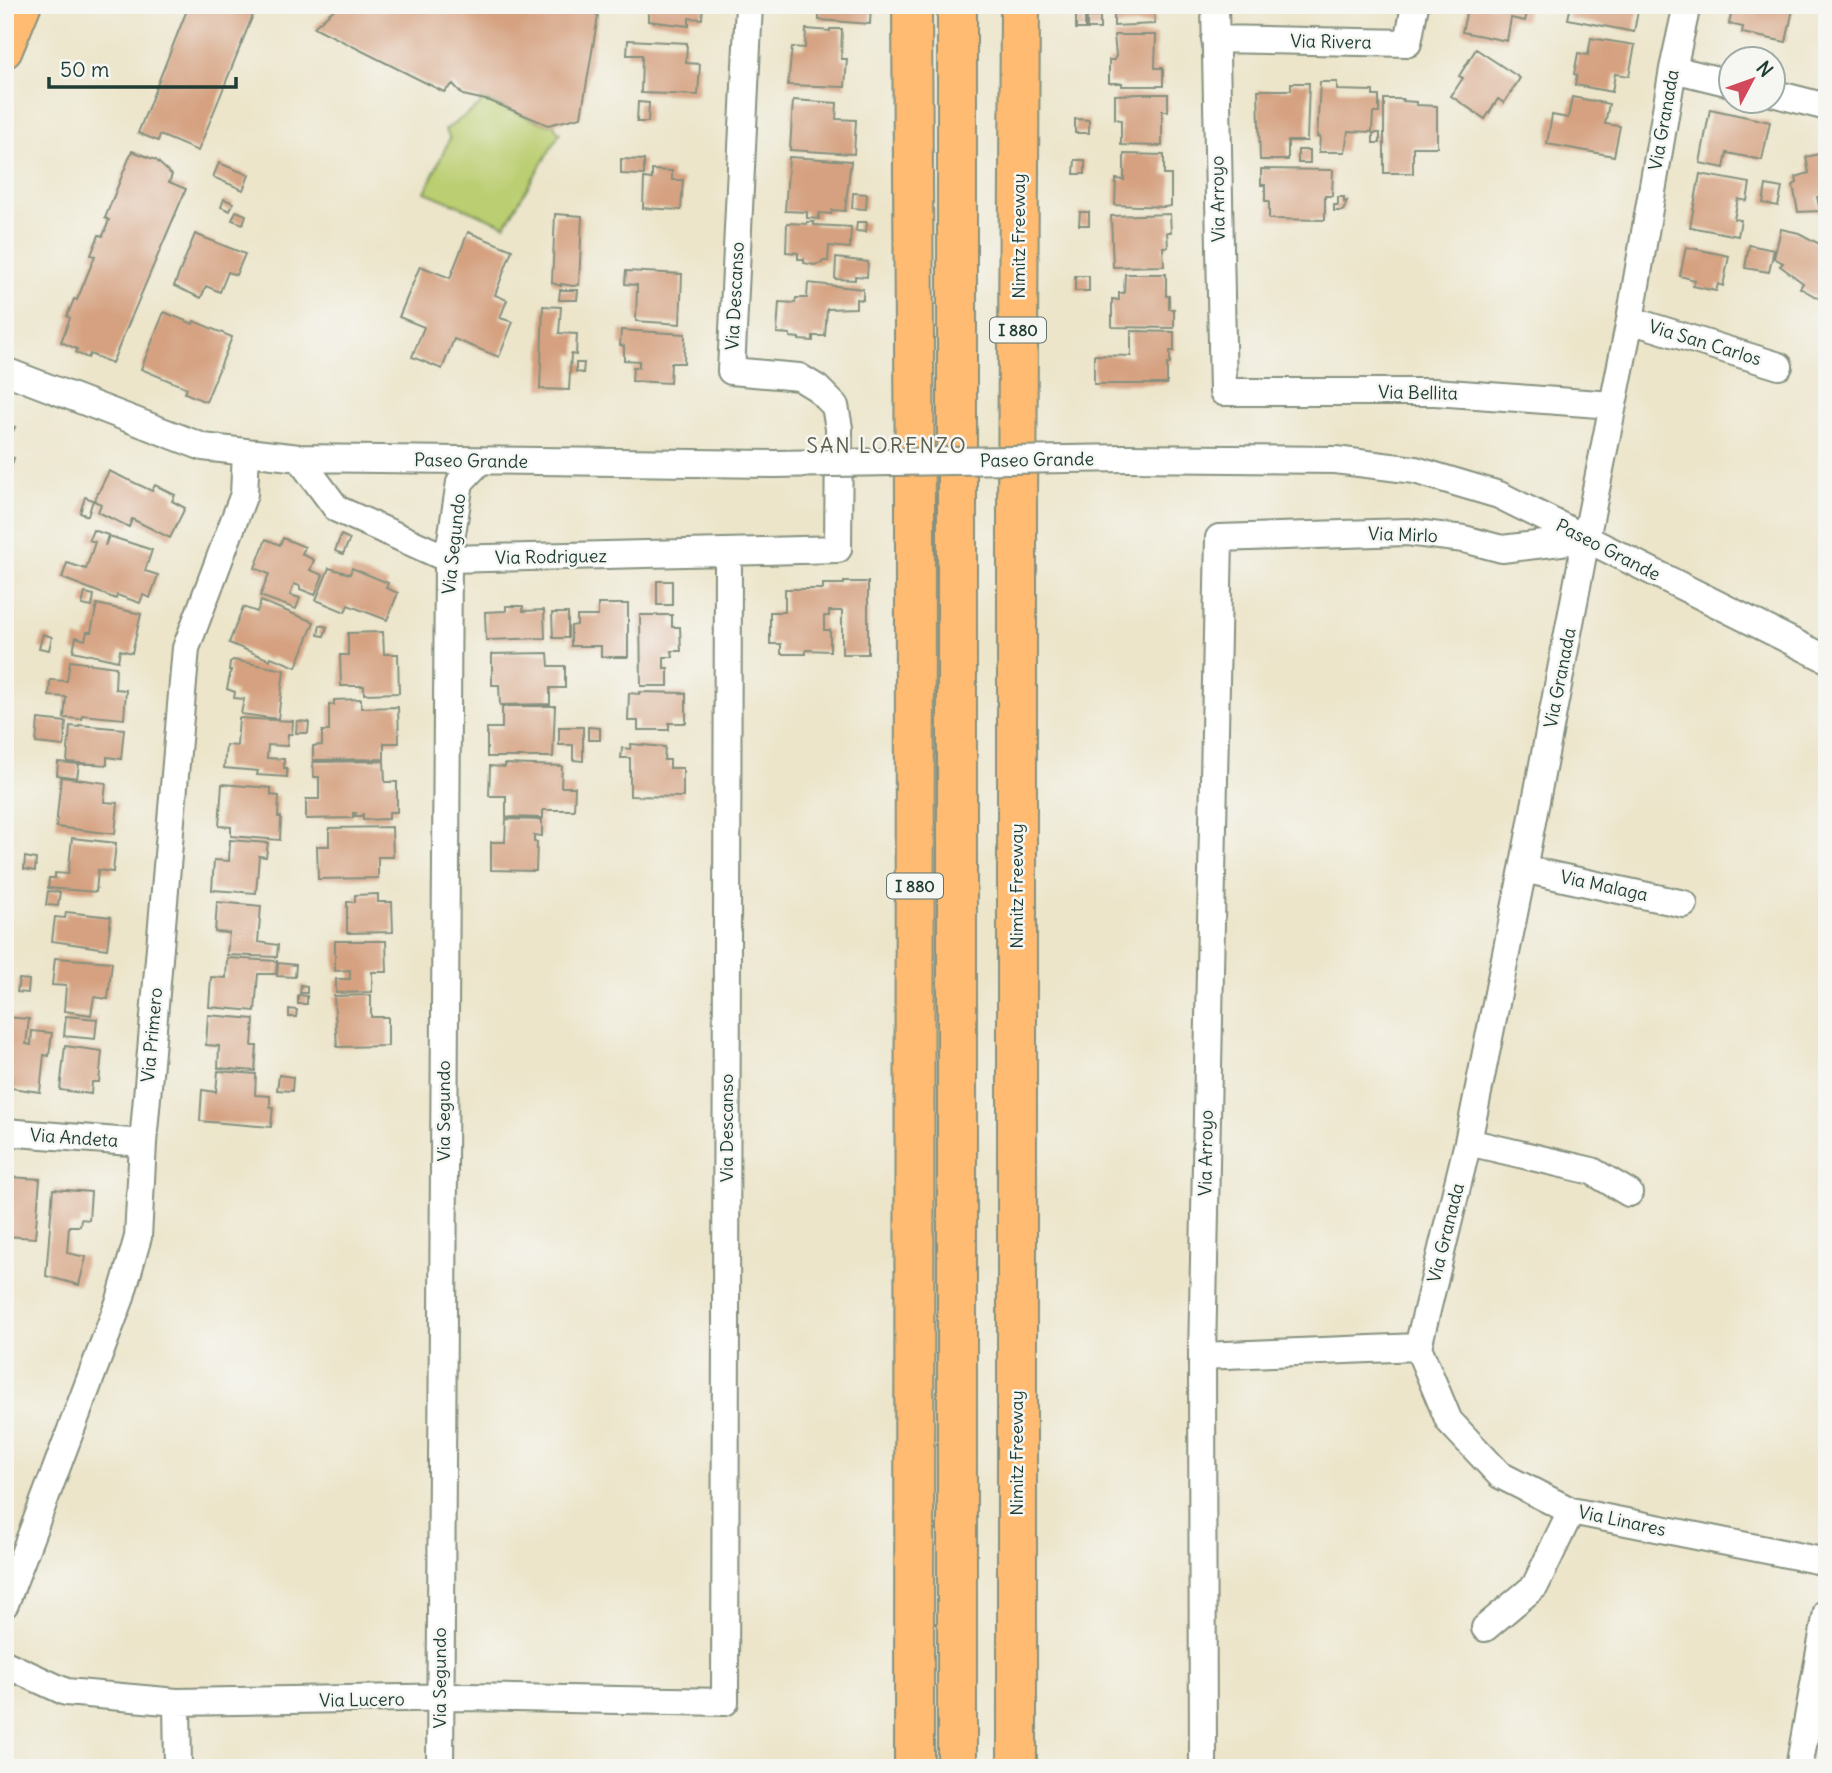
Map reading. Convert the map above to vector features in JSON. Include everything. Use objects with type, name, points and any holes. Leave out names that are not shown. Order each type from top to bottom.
[{"type":"highway","name":"I 880","points":[[912,5],[915,491],[914,1768]]},
{"type":"highway","name":"I 880","points":[[957,5],[957,1768]]},
{"type":"highway","name":"Nimitz Freeway","points":[[1017,1768],[1020,5]]},
{"type":"main road","points":[[5,51],[24,5]]},
{"type":"street","name":"Via Descanso","points":[[749,5],[731,371],[800,377],[817,388],[835,406],[839,428],[838,549]]},
{"type":"street","name":"Via Arroyo","points":[[1215,5],[1223,392]]},
{"type":"street","name":"Via Rivera","points":[[1215,39],[1408,43],[1415,5]]},
{"type":"street","name":"Via Granada","points":[[1418,1347],[1468,1142],[1524,869],[1630,320],[1686,5]]},
{"type":"street","points":[[1673,68],[1716,79]]},
{"type":"street","points":[[1786,96],[1827,107]]},
{"type":"street","name":"Via San Carlos","points":[[1630,320],[1779,366]]},
{"type":"street","name":"Paseo Grande","points":[[7,369],[203,447],[299,458],[774,464],[1127,458],[1335,460],[1415,470],[1499,495],[1827,659]]},
{"type":"street","name":"Via Bellita","points":[[1223,392],[1435,391],[1613,405]]},
{"type":"street","name":"Via Primero","points":[[5,1604],[120,1300],[138,1237],[143,1143],[186,648],[244,494],[246,453]]},
{"type":"street","name":"Via Rodriguez","points":[[299,458],[337,509],[448,559],[838,549]]},
{"type":"street","name":"Via Segundo","points":[[440,1768],[448,559],[460,482],[479,462]]},
{"type":"street","name":"Via Mirlo","points":[[1219,538],[1408,532],[1464,539],[1502,549],[1586,539]]},
{"type":"street","name":"Via Arroyo","points":[[1203,1768],[1202,1356],[1219,538]]},
{"type":"street","name":"Via Descanso","points":[[725,1702],[728,553]]},
{"type":"street","name":"Via Malaga","points":[[1524,869],[1684,904]]},
{"type":"street","name":"Via Andeta","points":[[5,1132],[143,1143]]},
{"type":"street","points":[[1468,1142],[1592,1171],[1629,1193]]},
{"type":"street","points":[[1202,1356],[1418,1347]]},
{"type":"street","name":"Via Linares","points":[[1418,1347],[1449,1421],[1500,1475],[1571,1511],[1827,1562]]},
{"type":"street","points":[[1485,1628],[1535,1586],[1571,1511]]},
{"type":"street","points":[[1799,1768],[1827,1612]]},
{"type":"street","name":"Via Lucero","points":[[5,1664],[66,1692],[177,1702],[439,1699],[725,1702]]},
{"type":"street","points":[[177,1702],[178,1768]]},
{"type":"green space","points":[[481,99],[548,125],[554,123],[560,133],[505,225],[425,192],[450,138],[445,130],[480,105]]},
{"type":"building","points":[[189,5],[257,5],[198,151],[160,135],[158,141],[138,133]]},
{"type":"building","points":[[339,5],[582,5],[598,16],[581,117],[548,125],[490,101],[463,95],[453,84],[444,92],[314,27]]},
{"type":"building","points":[[648,5],[703,5],[702,19],[689,18],[689,26],[648,21]]},
{"type":"building","points":[[806,5],[871,5],[870,24],[819,20],[819,10],[806,9]]},
{"type":"building","points":[[1114,5],[1154,5],[1155,24],[1114,26]]},
{"type":"building","points":[[1468,5],[1529,5],[1525,21],[1511,18],[1507,41],[1462,32]]},
{"type":"building","points":[[1571,5],[1639,5],[1634,32],[1568,19]]},
{"type":"building","points":[[1733,5],[1794,5],[1786,42],[1742,33],[1743,27],[1729,24]]},
{"type":"building","points":[[1076,14],[1085,14],[1085,29],[1076,29]]},
{"type":"building","points":[[1087,17],[1100,17],[1100,29],[1087,29]]},
{"type":"building","points":[[806,29],[842,29],[841,59],[847,59],[845,87],[788,85],[792,47],[805,48]]},
{"type":"building","points":[[1114,35],[1156,35],[1155,68],[1163,68],[1163,86],[1122,86],[1122,83],[1109,83],[1109,60],[1114,60],[1116,56]]},
{"type":"building","points":[[1591,38],[1635,45],[1629,76],[1615,74],[1612,92],[1575,85],[1578,53],[1588,55]]},
{"type":"building","points":[[628,40],[687,43],[686,63],[700,64],[698,95],[641,93],[642,55],[627,55]]},
{"type":"building","points":[[1476,49],[1520,78],[1504,103],[1498,99],[1485,119],[1451,96],[1463,78],[1459,76]]},
{"type":"building","points":[[1320,82],[1337,82],[1337,90],[1373,91],[1373,96],[1379,96],[1379,113],[1373,113],[1372,132],[1348,131],[1345,152],[1319,152],[1320,137],[1317,137]]},
{"type":"building","points":[[1291,83],[1309,83],[1307,141],[1288,141],[1288,160],[1260,160],[1258,90],[1291,90]]},
{"type":"building","points":[[1168,94],[1168,111],[1162,111],[1162,146],[1121,145],[1121,120],[1115,119],[1115,95]]},
{"type":"building","points":[[1572,97],[1609,104],[1605,124],[1620,126],[1614,156],[1547,144],[1552,115],[1568,118]]},
{"type":"building","points":[[1384,99],[1403,99],[1416,102],[1416,105],[1437,106],[1437,147],[1413,147],[1413,173],[1384,173]]},
{"type":"building","points":[[793,100],[837,103],[836,119],[856,120],[854,154],[790,150]]},
{"type":"building","points":[[638,102],[649,103],[648,122],[637,122]]},
{"type":"building","points":[[1710,109],[1716,110],[1716,116],[1742,116],[1770,122],[1762,160],[1727,153],[1724,168],[1700,163]]},
{"type":"building","points":[[1075,119],[1089,120],[1089,133],[1075,133]]},
{"type":"building","points":[[1373,133],[1380,133],[1380,143],[1373,143]]},
{"type":"building","points":[[1298,150],[1310,150],[1310,163],[1298,163]]},
{"type":"building","points":[[132,151],[156,160],[172,175],[169,182],[186,189],[112,363],[90,354],[88,358],[76,353],[77,349],[61,342],[70,318],[67,316],[74,299],[77,300],[95,256],[91,255],[99,235],[103,236],[109,220],[105,218]]},
{"type":"building","points":[[1827,152],[1827,195],[1817,197],[1820,211],[1798,212],[1793,185],[1797,183],[1796,177],[1809,173],[1806,157]]},
{"type":"building","points":[[1124,154],[1164,155],[1164,175],[1171,175],[1171,206],[1115,205],[1116,179],[1124,180]]},
{"type":"building","points":[[789,157],[851,161],[845,211],[819,213],[819,219],[807,218],[807,212],[785,211]]},
{"type":"building","points":[[621,159],[644,160],[644,175],[621,174]]},
{"type":"building","points":[[1075,160],[1085,160],[1085,174],[1074,174]]},
{"type":"building","points":[[219,163],[249,175],[243,190],[213,177]]},
{"type":"building","points":[[1261,169],[1333,170],[1332,196],[1325,196],[1325,220],[1269,219],[1269,201],[1265,201],[1265,185],[1261,185]]},
{"type":"building","points":[[652,170],[672,171],[672,180],[683,180],[681,210],[643,208],[644,178],[652,179]]},
{"type":"building","points":[[1700,174],[1750,183],[1747,201],[1738,199],[1734,219],[1741,220],[1738,236],[1690,227]]},
{"type":"building","points":[[1766,185],[1782,188],[1778,206],[1763,203]]},
{"type":"building","points":[[853,193],[867,194],[866,209],[852,208]]},
{"type":"building","points":[[1338,197],[1344,197],[1344,202],[1347,201],[1343,211],[1334,211],[1334,205],[1338,205]]},
{"type":"building","points":[[224,199],[233,203],[230,211],[221,207]]},
{"type":"building","points":[[236,211],[246,215],[243,224],[232,220]]},
{"type":"building","points":[[1080,212],[1089,212],[1089,225],[1079,225]]},
{"type":"building","points":[[555,214],[582,216],[579,285],[561,286],[552,283]]},
{"type":"building","points":[[1170,214],[1168,247],[1163,247],[1164,266],[1113,267],[1111,216]]},
{"type":"building","points":[[814,222],[814,225],[851,227],[850,248],[829,246],[828,261],[814,265],[804,263],[804,259],[798,259],[798,253],[786,252],[787,223]]},
{"type":"building","points":[[857,222],[867,222],[866,232],[856,231]]},
{"type":"building","points":[[1781,229],[1799,233],[1827,248],[1827,303],[1800,288],[1803,283],[1780,266],[1783,263],[1774,258]]},
{"type":"building","points":[[468,232],[512,250],[495,295],[507,300],[500,318],[513,322],[499,357],[454,339],[442,369],[412,357],[424,327],[399,317],[420,266],[450,278]]},
{"type":"building","points":[[195,234],[245,254],[236,275],[228,272],[220,292],[206,286],[201,298],[174,286]]},
{"type":"building","points":[[1749,245],[1774,250],[1769,272],[1745,268]]},
{"type":"building","points":[[1686,247],[1729,256],[1723,286],[1718,284],[1716,291],[1693,286],[1695,280],[1680,276]]},
{"type":"building","points":[[836,258],[868,262],[867,277],[855,276],[855,280],[835,279]]},
{"type":"building","points":[[626,271],[682,274],[680,324],[636,321],[637,285],[625,284]]},
{"type":"building","points":[[1125,274],[1166,274],[1166,296],[1169,296],[1169,309],[1174,309],[1174,328],[1112,327],[1112,299],[1119,300],[1119,293],[1124,293]]},
{"type":"building","points":[[1075,276],[1089,276],[1089,291],[1075,291]]},
{"type":"building","points":[[808,283],[863,289],[863,300],[856,299],[856,308],[827,309],[825,336],[813,336],[813,341],[777,333],[779,302],[795,303],[796,298],[807,298]]},
{"type":"building","points":[[560,290],[578,290],[577,300],[559,300]]},
{"type":"building","points":[[543,306],[561,307],[559,333],[577,334],[576,355],[571,354],[569,390],[540,389]]},
{"type":"building","points":[[164,312],[232,337],[206,402],[185,393],[187,388],[141,369]]},
{"type":"building","points":[[621,330],[685,334],[684,363],[671,363],[670,383],[632,381],[633,367],[639,367],[639,361],[624,360],[624,346],[620,345]]},
{"type":"building","points":[[1131,331],[1174,332],[1174,351],[1170,351],[1170,364],[1167,364],[1167,384],[1094,384],[1094,355],[1131,356]]},
{"type":"building","points":[[576,363],[584,363],[583,373],[576,372]]},
{"type":"building","points":[[5,423],[15,427],[5,448]]},
{"type":"building","points":[[5,454],[14,458],[6,482],[5,482]]},
{"type":"building","points":[[109,471],[152,491],[155,485],[175,495],[172,501],[185,508],[170,538],[132,519],[129,527],[98,512],[101,504],[94,501]]},
{"type":"building","points":[[85,497],[93,500],[88,516],[80,513]]},
{"type":"building","points":[[93,530],[108,535],[105,546],[109,536],[152,550],[145,571],[158,575],[150,598],[143,595],[140,603],[117,595],[116,599],[62,578],[67,563],[86,569],[95,542],[89,540]]},
{"type":"building","points":[[341,535],[350,539],[343,554],[335,551]]},
{"type":"building","points":[[283,538],[305,547],[302,554],[314,560],[310,570],[323,575],[315,595],[294,584],[290,595],[300,598],[296,609],[260,596],[269,574],[255,568],[266,539],[280,545]]},
{"type":"building","points":[[329,568],[350,574],[352,568],[388,583],[386,588],[398,593],[387,620],[348,605],[345,612],[316,600]]},
{"type":"building","points":[[657,581],[672,581],[672,605],[657,605]]},
{"type":"building","points":[[868,582],[868,654],[842,654],[842,611],[829,611],[829,616],[824,616],[824,630],[830,630],[830,651],[806,650],[806,654],[781,654],[781,644],[770,644],[770,612],[785,612],[785,589],[823,589],[823,584]]},
{"type":"building","points":[[85,593],[94,595],[92,607],[82,605]]},
{"type":"building","points":[[261,601],[314,622],[296,667],[271,657],[270,660],[229,643],[243,607],[257,612]]},
{"type":"building","points":[[97,604],[141,614],[132,653],[120,650],[118,661],[73,651],[76,637],[85,640],[87,632],[91,632]]},
{"type":"building","points":[[598,604],[628,604],[628,657],[601,657],[601,646],[571,646],[571,626],[577,625],[577,616],[598,616]]},
{"type":"building","points":[[506,606],[523,606],[523,611],[544,610],[545,638],[486,640],[485,612],[506,611]]},
{"type":"building","points":[[552,613],[568,613],[568,638],[553,638]]},
{"type":"building","points":[[640,615],[672,615],[672,627],[680,627],[681,651],[672,651],[673,657],[664,657],[664,668],[668,668],[668,686],[641,686]]},
{"type":"building","points":[[320,625],[327,627],[324,636],[318,635]]},
{"type":"building","points":[[383,632],[384,654],[398,654],[399,693],[364,694],[364,686],[341,686],[340,655],[348,655],[348,633]]},
{"type":"building","points":[[43,634],[52,637],[49,650],[39,648]]},
{"type":"building","points":[[548,653],[549,666],[565,666],[565,688],[550,688],[550,704],[500,705],[499,685],[492,685],[492,654]]},
{"type":"building","points":[[233,660],[284,670],[278,719],[241,714],[244,699],[234,698],[235,692],[227,689],[230,662]]},
{"type":"building","points":[[70,661],[116,667],[115,689],[126,690],[124,719],[82,715],[82,719],[64,718],[66,697],[49,696],[50,680],[67,681]]},
{"type":"building","points":[[629,693],[686,693],[686,723],[669,723],[669,730],[638,730],[638,721],[628,721]]},
{"type":"building","points":[[361,699],[361,708],[398,707],[399,743],[384,743],[384,759],[313,760],[313,746],[322,745],[322,731],[329,731],[329,705],[334,705],[334,700]]},
{"type":"building","points":[[502,706],[555,706],[553,757],[487,757],[487,728],[502,728]]},
{"type":"building","points":[[239,718],[293,721],[287,746],[268,745],[267,758],[284,759],[287,777],[257,775],[258,771],[224,768],[226,745],[237,746]]},
{"type":"building","points":[[38,719],[66,722],[64,746],[36,743]]},
{"type":"building","points":[[297,721],[309,722],[308,733],[296,733]]},
{"type":"building","points":[[70,726],[124,729],[121,759],[107,757],[107,765],[67,762]]},
{"type":"building","points":[[559,727],[583,727],[583,761],[573,760],[573,745],[559,745]]},
{"type":"building","points":[[588,727],[600,728],[600,740],[588,740]]},
{"type":"building","points":[[631,744],[665,747],[664,760],[670,760],[670,768],[683,768],[683,797],[630,796],[630,758],[621,758],[622,748],[630,749]]},
{"type":"building","points":[[384,761],[385,782],[397,782],[397,812],[389,812],[389,819],[363,820],[363,813],[362,816],[355,816],[356,813],[353,813],[353,818],[306,819],[306,799],[319,799],[319,777],[314,777],[313,762]]},
{"type":"building","points":[[58,762],[79,764],[77,778],[57,775]]},
{"type":"building","points":[[505,764],[562,766],[561,787],[575,787],[574,810],[543,810],[543,818],[506,817],[506,796],[489,796],[490,766],[505,767]]},
{"type":"building","points":[[61,777],[106,783],[104,802],[118,803],[115,834],[56,827]]},
{"type":"building","points":[[222,784],[271,788],[271,795],[279,796],[280,840],[231,836],[231,827],[219,826]]},
{"type":"building","points":[[506,819],[542,820],[542,836],[534,835],[534,842],[537,842],[536,871],[491,870],[491,842],[505,842]]},
{"type":"building","points":[[392,827],[393,857],[378,857],[378,878],[318,879],[317,846],[329,846],[329,828]]},
{"type":"building","points":[[72,838],[116,843],[113,872],[98,870],[96,892],[48,888],[49,878],[55,878],[55,873],[68,874]]},
{"type":"building","points":[[230,840],[268,843],[266,857],[259,856],[256,893],[212,890],[214,860],[229,861]]},
{"type":"building","points":[[25,857],[36,859],[35,871],[24,869]]},
{"type":"building","points":[[48,891],[60,892],[58,906],[46,905]]},
{"type":"building","points":[[378,894],[378,902],[392,902],[393,932],[347,933],[347,902],[355,902],[355,895]]},
{"type":"building","points":[[217,902],[261,906],[258,942],[278,945],[277,957],[227,955],[229,933],[215,932]]},
{"type":"building","points":[[66,912],[111,917],[107,949],[52,941],[55,917],[65,918]]},
{"type":"building","points":[[335,941],[386,941],[387,972],[372,972],[372,992],[336,993],[336,979],[350,979],[350,970],[335,971]]},
{"type":"building","points":[[55,958],[112,962],[108,999],[94,997],[91,1015],[64,1011],[66,986],[52,985]]},
{"type":"building","points":[[227,958],[277,961],[276,974],[258,974],[255,1011],[209,1007],[211,977],[226,978]]},
{"type":"building","points":[[278,963],[296,965],[295,977],[277,976]]},
{"type":"building","points":[[19,979],[29,980],[28,993],[17,992]]},
{"type":"building","points":[[301,985],[307,986],[307,993],[300,993]]},
{"type":"building","points":[[298,995],[307,996],[307,1004],[298,1004]]},
{"type":"building","points":[[371,995],[371,1017],[388,1017],[388,1046],[337,1047],[334,996]]},
{"type":"building","points":[[289,1009],[297,1010],[296,1017],[289,1017]]},
{"type":"building","points":[[208,1015],[254,1019],[252,1046],[257,1046],[255,1071],[218,1068],[219,1046],[206,1045]]},
{"type":"building","points":[[66,1016],[97,1019],[95,1039],[64,1036]]},
{"type":"building","points":[[5,1017],[29,1019],[26,1044],[31,1045],[32,1031],[52,1033],[49,1056],[44,1055],[40,1092],[11,1088],[12,1075],[5,1074]]},
{"type":"building","points":[[65,1046],[102,1051],[99,1082],[92,1082],[91,1094],[60,1090]]},
{"type":"building","points":[[218,1071],[256,1074],[255,1095],[270,1096],[270,1107],[273,1107],[271,1127],[200,1121],[202,1090],[216,1092]]},
{"type":"building","points":[[279,1075],[293,1077],[292,1091],[277,1090]]},
{"type":"building","points":[[10,1177],[40,1179],[35,1238],[6,1236],[5,1191],[9,1191]]},
{"type":"building","points":[[53,1189],[91,1192],[89,1220],[81,1219],[80,1226],[69,1226],[67,1253],[86,1257],[79,1285],[46,1276]]},
{"type":"district","name":"SAN LORENZO","points":[[887,446]]}]
